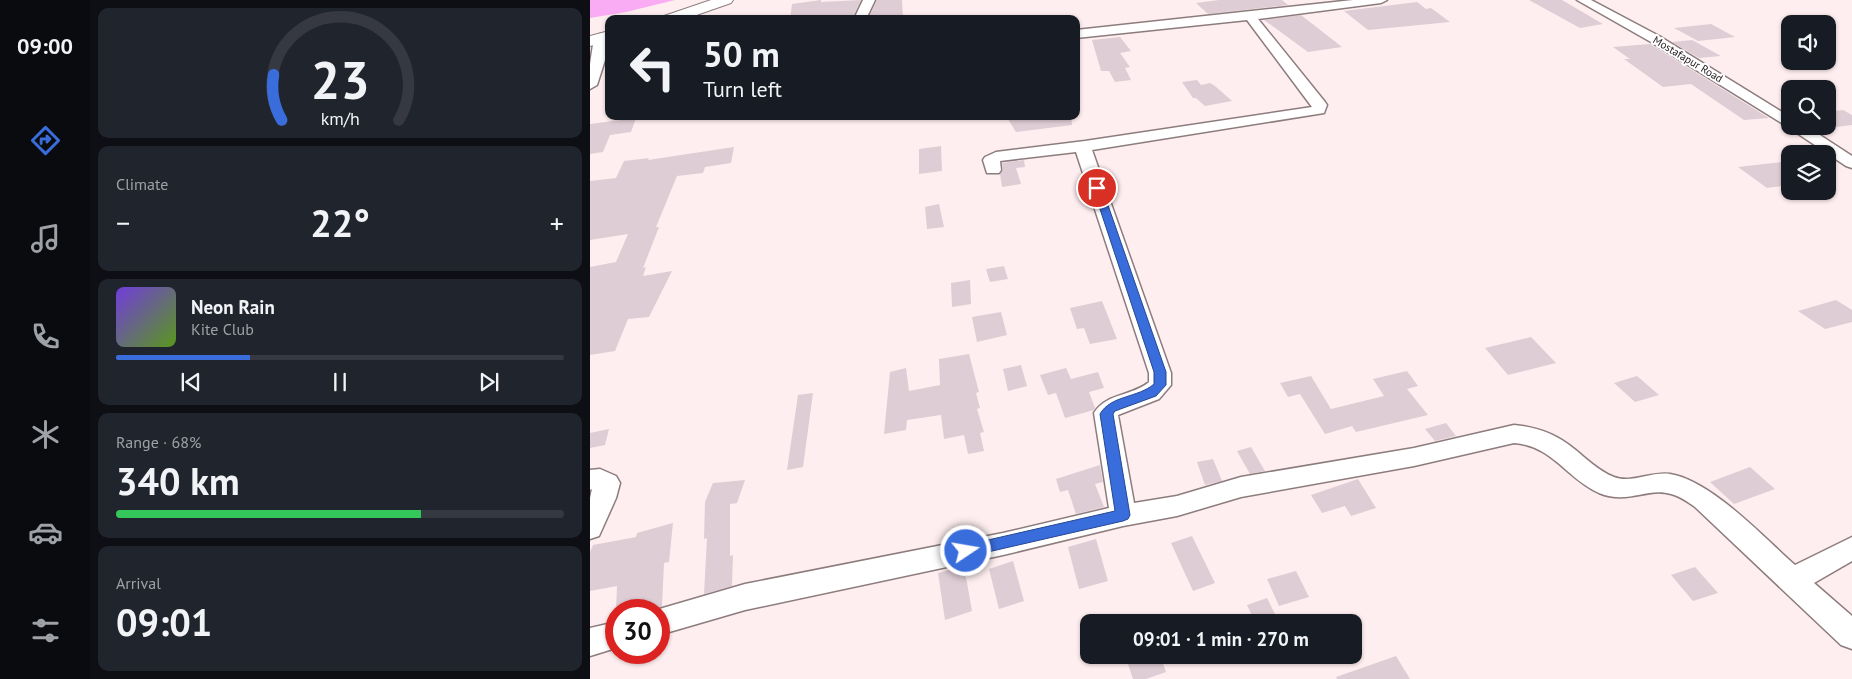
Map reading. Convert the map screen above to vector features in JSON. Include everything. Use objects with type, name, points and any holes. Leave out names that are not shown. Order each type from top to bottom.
[{"type":"highway","points":[[684,15],[726,0]]},
{"type":"street","points":[[862,15],[869,0]]},
{"type":"street","points":[[1080,34],[1380,0]]},
{"type":"street","name":"Mostafapur Road","points":[[1583,0],[1655,39],[1781,117]]},
{"type":"street","points":[[993,170],[991,160],[996,157],[1085,146],[1319,110],[1320,105],[1250,16]]},
{"type":"street","points":[[590,85],[598,60],[600,38]]},
{"type":"street","points":[[1809,135],[1852,163]]},
{"type":"street","points":[[1085,146],[1084,151],[1160,372],[1160,385],[1151,393],[1111,408],[1106,414],[1123,515]]},
{"type":"street","points":[[670,619],[746,597],[1003,544],[1123,515],[1177,506],[1241,487],[1414,457],[1514,434],[1528,433],[1542,438],[1596,478],[1610,486],[1624,488],[1666,483],[1685,488],[1704,500],[1852,634]]},
{"type":"street","points":[[590,480],[600,479],[606,483],[603,498],[590,528]]},
{"type":"street","points":[[1792,581],[1852,548]]},
{"type":"street","points":[[590,642],[605,638]]},
{"type":"shaded area","points":[[590,0],[675,0],[626,12],[590,18]]},
{"type":"building","points":[[821,0],[821,2],[861,0],[854,15],[791,15],[792,4]]},
{"type":"building","points":[[877,0],[902,0],[903,15],[870,15]]},
{"type":"building","points":[[1219,0],[1282,0],[1288,5],[1208,14],[1196,3]]},
{"type":"building","points":[[1529,0],[1562,0],[1603,24],[1580,28]]},
{"type":"building","points":[[1417,2],[1426,9],[1431,8],[1450,22],[1368,30],[1344,11]]},
{"type":"building","points":[[1301,15],[1342,47],[1308,52],[1264,20]]},
{"type":"building","points":[[1711,24],[1735,37],[1698,41],[1674,28]]},
{"type":"building","points":[[1120,37],[1131,51],[1120,53],[1130,67],[1125,68],[1131,80],[1115,82],[1109,71],[1101,71],[1092,40]]},
{"type":"building","points":[[1692,40],[1721,56],[1699,58],[1672,42]]},
{"type":"building","points":[[1650,44],[1769,118],[1744,120],[1691,84],[1663,87],[1624,59],[1630,59],[1613,47]]},
{"type":"building","points":[[1197,80],[1201,85],[1210,83],[1215,86],[1232,101],[1205,106],[1196,98],[1193,98],[1182,82]]},
{"type":"building","points":[[1843,110],[1852,115],[1852,125],[1836,127],[1836,111]]},
{"type":"building","points":[[635,120],[631,132],[610,135],[603,152],[590,154],[590,124]]},
{"type":"building","points":[[1008,120],[1071,120],[1072,125],[1016,132]]},
{"type":"building","points":[[941,146],[942,171],[919,174],[919,149]]},
{"type":"building","points":[[734,147],[731,163],[705,167],[703,173],[677,176],[656,227],[659,227],[643,268],[646,267],[643,276],[672,271],[649,317],[628,319],[615,351],[590,355],[590,267],[616,262],[628,234],[590,240],[590,181],[616,178],[624,161],[649,158],[648,160]]},
{"type":"building","points":[[1024,160],[1025,167],[1016,168],[1021,184],[1002,187],[1000,174],[1003,170],[1002,163]]},
{"type":"building","points":[[1781,162],[1781,186],[1767,188],[1738,167]]},
{"type":"building","points":[[939,204],[944,227],[927,229],[925,207]]},
{"type":"building","points":[[1004,266],[1008,279],[990,282],[986,269]]},
{"type":"building","points":[[970,280],[971,304],[952,307],[951,283]]},
{"type":"building","points":[[1836,300],[1852,310],[1852,322],[1825,329],[1798,311]]},
{"type":"building","points":[[1102,301],[1117,339],[1090,344],[1084,328],[1077,329],[1070,308]]},
{"type":"building","points":[[1001,312],[1007,335],[977,342],[972,317]]},
{"type":"building","points":[[1531,337],[1556,363],[1508,375],[1485,348]]},
{"type":"building","points":[[969,354],[979,392],[976,393],[980,408],[977,409],[984,432],[980,433],[984,451],[968,454],[964,435],[944,439],[941,415],[907,420],[906,430],[884,434],[890,372],[906,368],[909,391],[940,385],[939,359]]},
{"type":"building","points":[[1021,365],[1027,386],[1008,391],[1003,369]]},
{"type":"building","points":[[1066,368],[1071,379],[1098,372],[1104,388],[1089,392],[1094,410],[1065,418],[1056,393],[1048,395],[1040,375]]},
{"type":"building","points":[[1407,371],[1418,386],[1407,389],[1428,415],[1356,432],[1352,426],[1325,434],[1300,394],[1288,397],[1280,383],[1311,376],[1331,409],[1384,396],[1373,379]]},
{"type":"building","points":[[1637,376],[1659,395],[1635,402],[1614,383]]},
{"type":"building","points":[[813,393],[803,467],[787,470],[798,395]]},
{"type":"building","points":[[1446,423],[1456,436],[1435,441],[1425,429]]},
{"type":"building","points":[[609,429],[605,445],[590,448],[590,433]]},
{"type":"building","points":[[1251,447],[1265,471],[1250,474],[1237,451]]},
{"type":"building","points":[[1213,459],[1222,481],[1205,485],[1197,462]]},
{"type":"building","points":[[1100,465],[1103,482],[1095,484],[1104,507],[1076,514],[1068,490],[1060,492],[1056,479]]},
{"type":"building","points":[[1750,467],[1775,489],[1734,504],[1710,482]]},
{"type":"building","points":[[1358,479],[1376,508],[1351,516],[1345,506],[1322,513],[1311,495]]},
{"type":"building","points":[[745,480],[737,503],[730,504],[730,556],[733,555],[732,586],[704,594],[707,538],[704,539],[705,502],[713,483]]},
{"type":"building","points":[[673,523],[669,562],[664,563],[662,599],[616,599],[617,586],[590,591],[590,552],[593,545],[636,537],[637,533]]},
{"type":"building","points":[[1192,536],[1215,583],[1193,591],[1171,543]]},
{"type":"building","points":[[1096,539],[1108,581],[1079,589],[1068,547]]},
{"type":"building","points":[[1013,561],[1024,601],[999,609],[989,569]]},
{"type":"building","points":[[964,566],[972,611],[945,620],[938,573]]},
{"type":"building","points":[[1695,567],[1718,593],[1693,601],[1671,575]]},
{"type":"building","points":[[1296,571],[1309,597],[1279,606],[1267,579]]},
{"type":"building","points":[[1267,598],[1275,614],[1251,614],[1247,605]]},
{"type":"building","points":[[1396,656],[1410,679],[1337,679],[1336,677]]},
{"type":"building","points":[[1128,664],[1163,664],[1166,672],[1146,679],[1133,679]]},
{"type":"route","points":[[966,551],[1123,515],[1106,414],[1111,408],[1151,393],[1160,385],[1160,372],[1130,279],[1097,188]]}]
